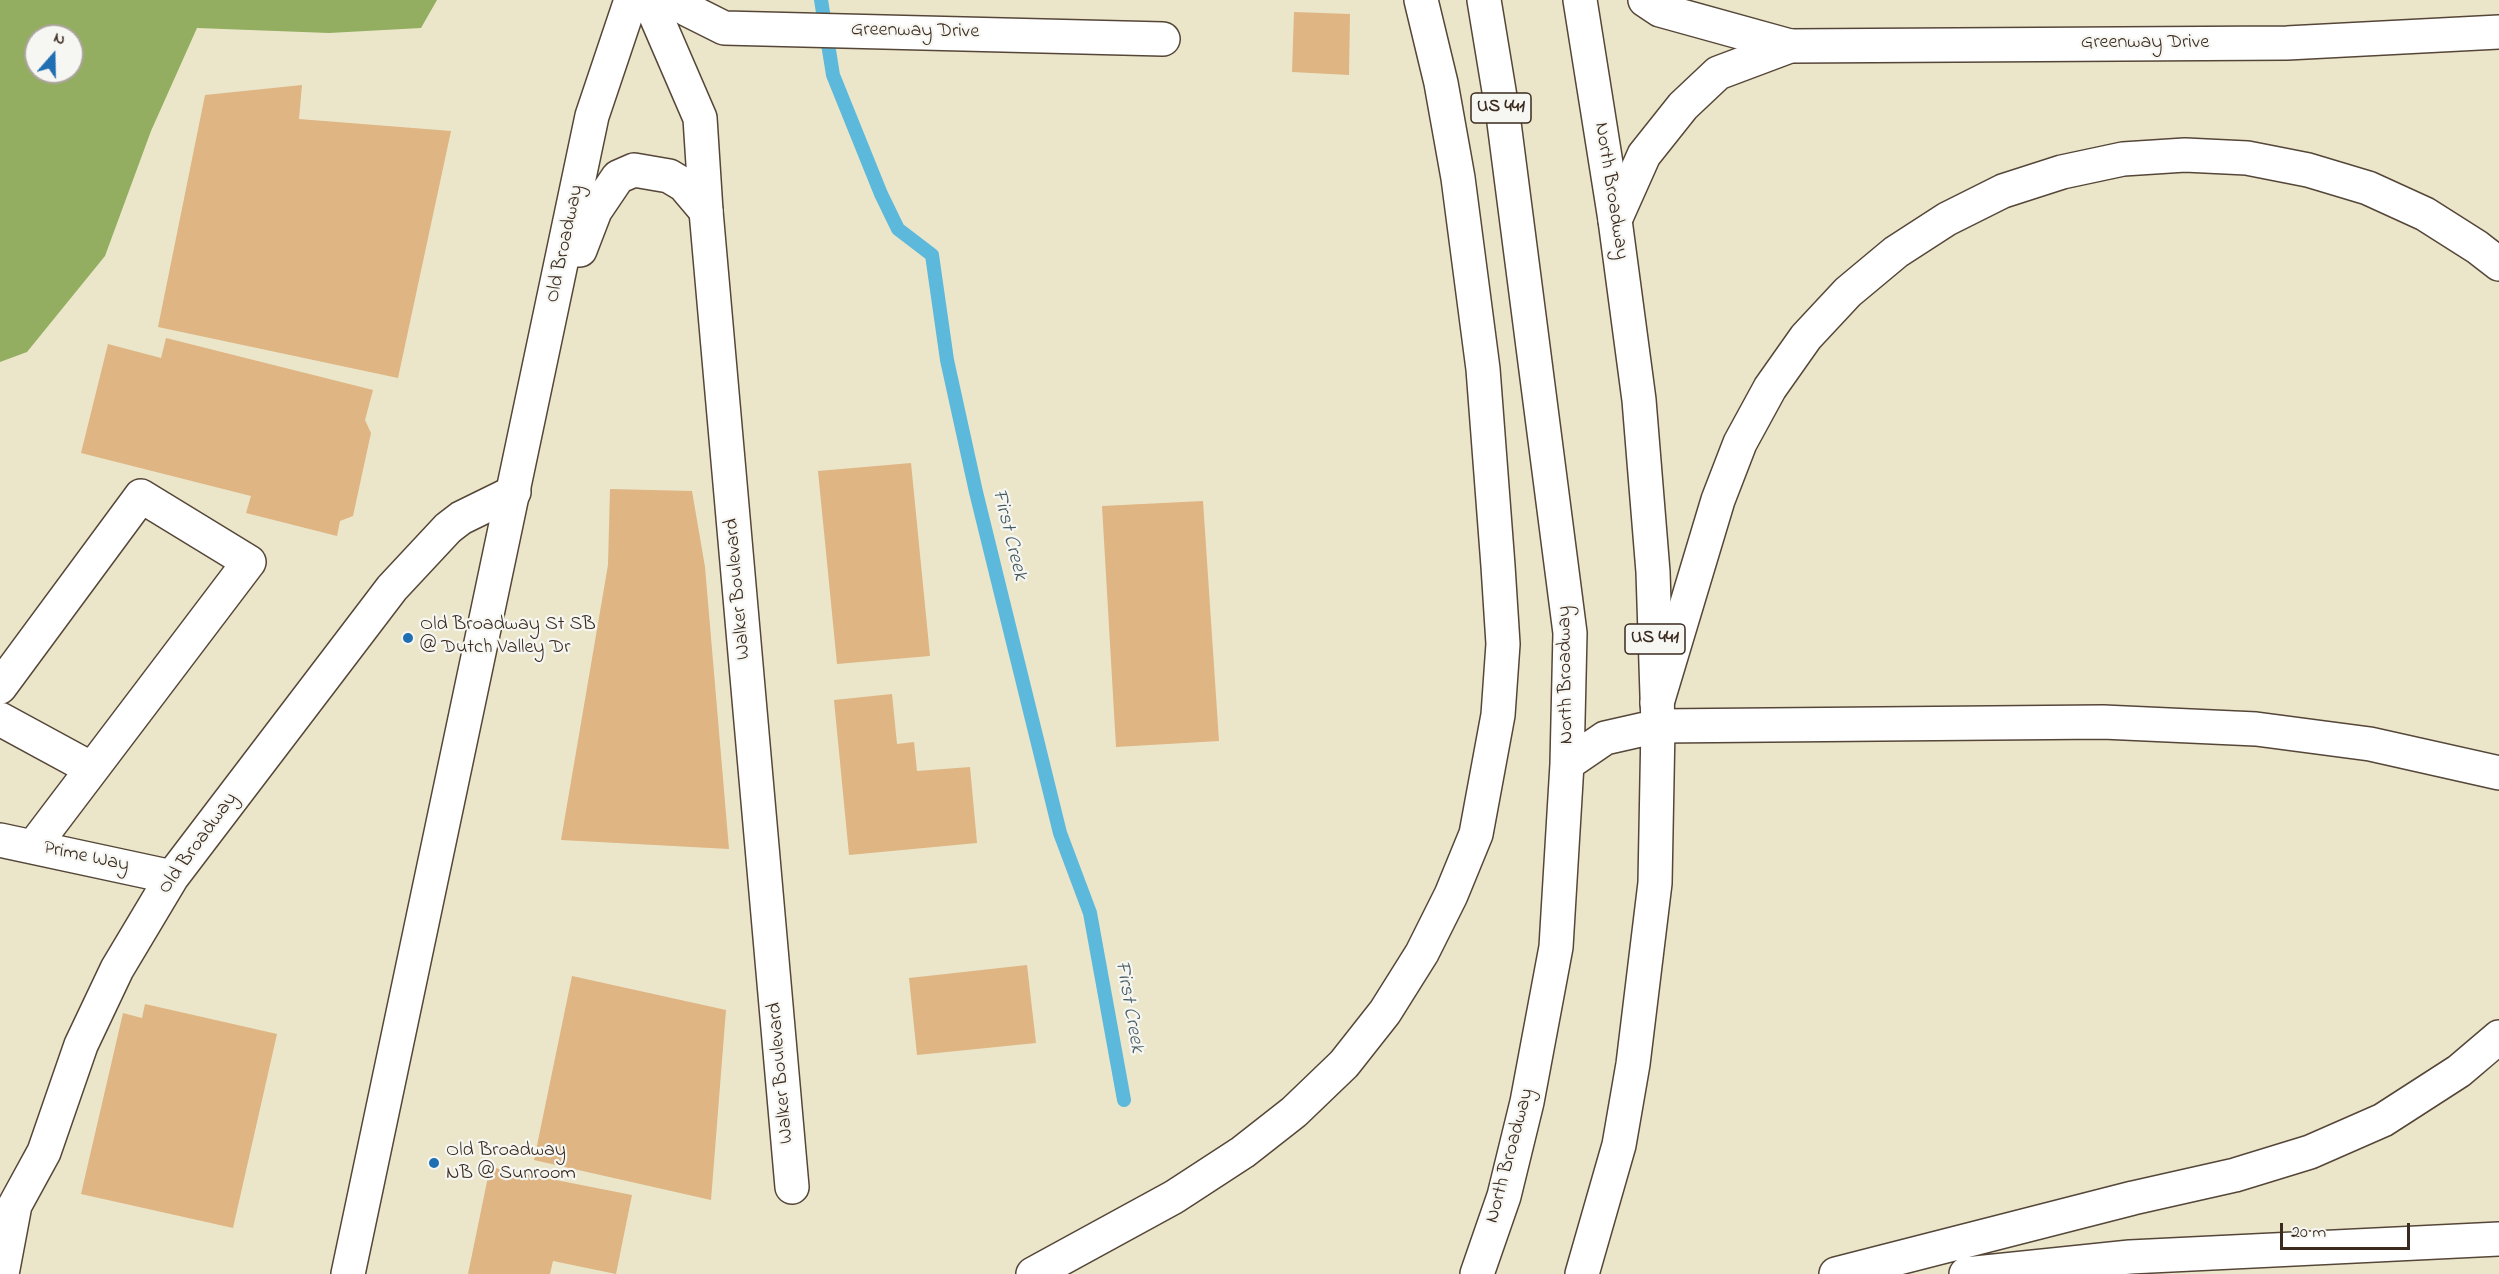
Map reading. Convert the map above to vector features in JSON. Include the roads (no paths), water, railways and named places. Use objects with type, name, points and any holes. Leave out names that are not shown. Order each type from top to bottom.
[{"type":"main road","name":"Old Broadway","points":[[348,1274],[592,116],[631,0]]},
{"type":"main road","name":"Walker Boulevard","points":[[650,0],[700,118],[706,211],[792,1187]]},
{"type":"main road","name":"Greenway Drive","points":[[673,0],[724,28],[1163,39]]},
{"type":"main road","points":[[1033,1274],[1174,1197],[1243,1152],[1293,1112],[1344,1064],[1385,1012],[1422,953],[1451,895],[1476,834],[1498,715],[1503,644],[1498,566],[1483,369],[1458,178],[1441,83],[1421,0]]},
{"type":"main road","name":"North Broadway","points":[[1477,1274],[1504,1196],[1527,1102],[1554,958],[1567,764],[1570,633],[1506,138],[1484,0]]},
{"type":"main road","name":"North Broadway","points":[[1580,0],[1615,220],[1639,400],[1653,572],[1658,714],[1655,883],[1633,1064],[1619,1145],[1582,1274]]},
{"type":"main road","points":[[1645,0],[1660,10],[1790,46]]},
{"type":"main road","name":"Greenway Drive","points":[[1790,46],[2288,43],[2499,32]]},
{"type":"main road","points":[[1615,220],[1644,155],[1683,106],[1718,73],[1790,46]]},
{"type":"main road","points":[[1658,714],[1718,500],[1740,443],[1770,388],[1806,337],[1848,292],[1896,252],[1947,219],[2003,191],[2062,172],[2113,161],[2185,155],[2247,158],[2308,170],[2368,188],[2425,214],[2499,264]]},
{"type":"main road","points":[[548,330],[595,211],[618,177],[634,170],[669,176],[684,185],[706,211]]},
{"type":"main road","name":"Old Broadway","points":[[2,1268],[7,1205],[44,1152],[81,1045],[117,969],[172,877],[392,588],[448,528],[462,518],[514,492]]},
{"type":"main road","points":[[0,687],[141,496],[249,562],[33,847]]},
{"type":"main road","points":[[1567,764],[1605,738],[1658,714],[2103,722],[2256,729],[2370,744],[2499,773]]},
{"type":"main road","points":[[0,719],[92,769]]},
{"type":"main road","name":"Prime Way","points":[[0,840],[172,877]]},
{"type":"main road","points":[[1836,1274],[2133,1198],[2235,1175],[2310,1152],[2383,1120],[2458,1071],[2499,1037]]},
{"type":"main road","points":[[1966,1274],[2130,1257],[2499,1239]]},
{"type":"waterway","name":"First Creek","points":[[821,0],[833,75],[881,194],[898,229],[932,255],[947,360],[976,492],[1060,833],[1090,913],[1124,1100]]},
{"type":"place","name":"Old Broadway St SB @ Dutch Valley Dr","points":[[408,638]]},
{"type":"place","name":"Old Broadway NB @ Sunroom","points":[[434,1163]]}]
